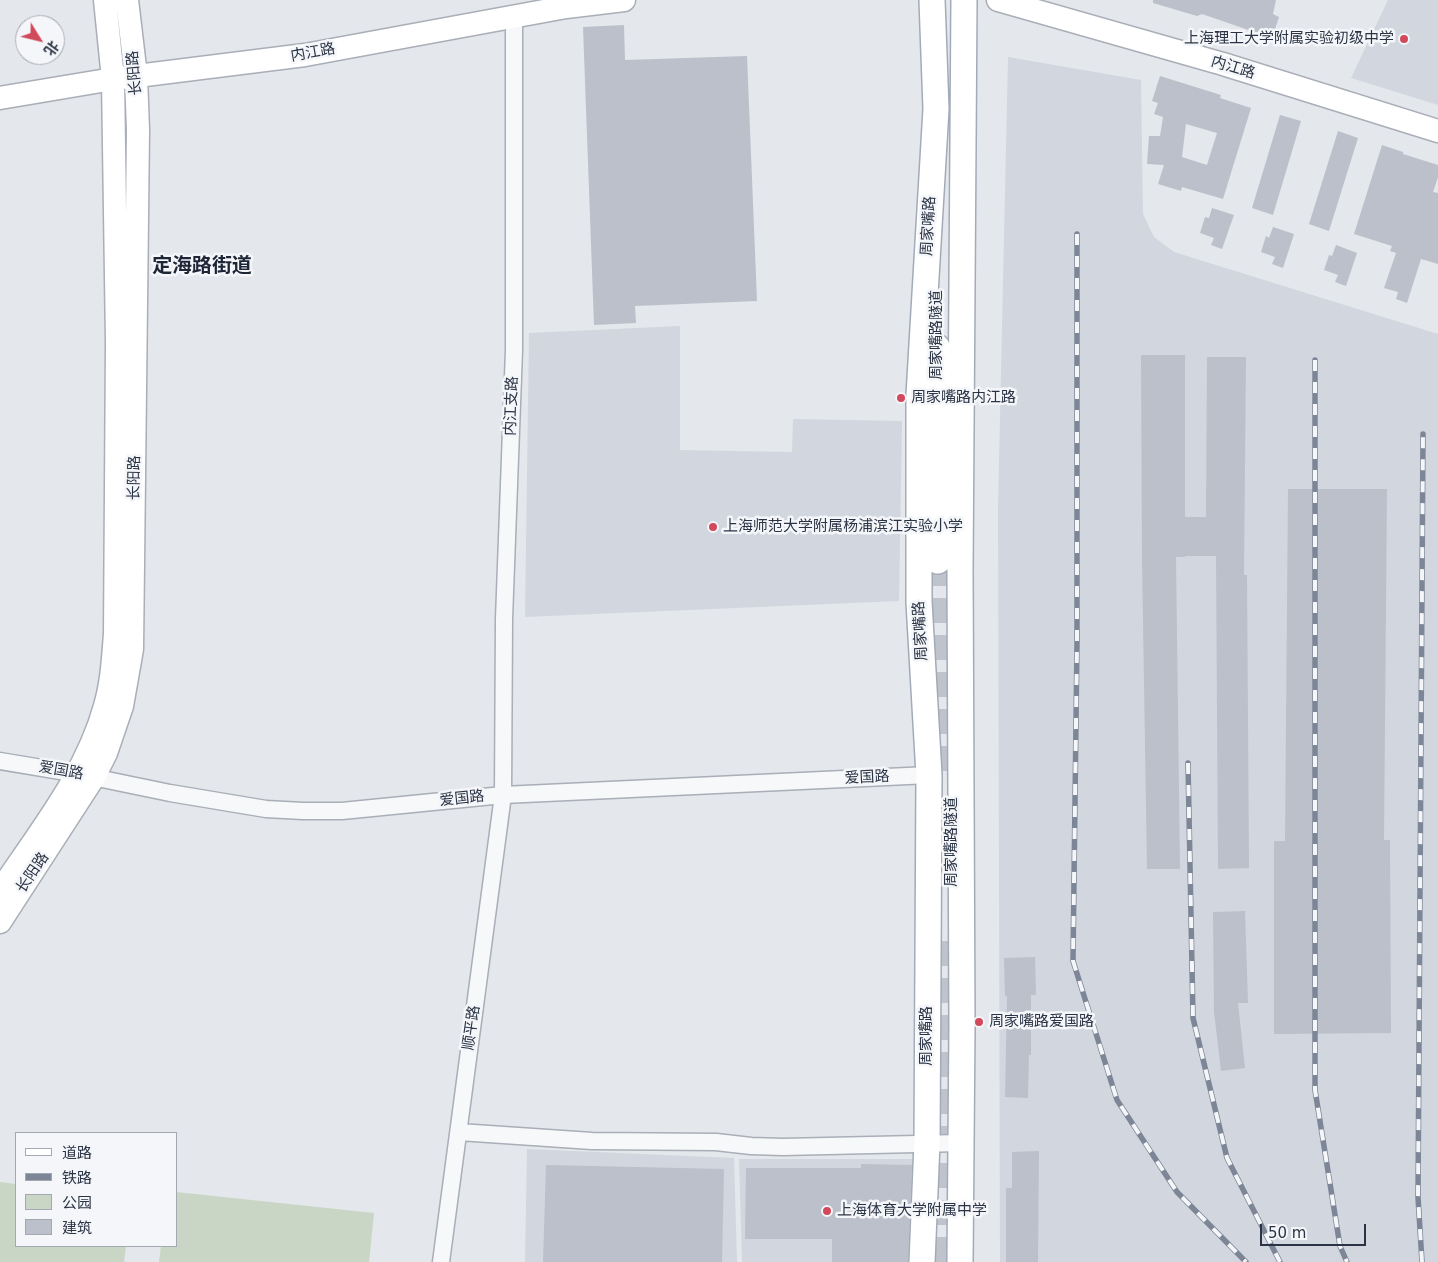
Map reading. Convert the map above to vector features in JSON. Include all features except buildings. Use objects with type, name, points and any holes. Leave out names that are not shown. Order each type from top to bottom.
[{"type":"main road","name":"长阳路","points":[[0,922],[86,776],[93,742],[106,705],[112,671],[115,634],[117,343],[113,80],[106,0]]},
{"type":"main road","name":"长阳路","points":[[0,891],[86,776],[106,753],[122,706],[132,649],[138,140],[136,76],[127,0]]},
{"type":"main road","name":"内江路","points":[[0,98],[136,76],[305,55],[566,7],[624,0]]},
{"type":"main road","name":"周家嘴路","points":[[922,1262],[927,1143],[929,775],[919,602],[919,394],[936,109],[932,0]]},
{"type":"main road","name":"周家嘴路","points":[[960,1262],[962,1016],[949,565],[964,0]]},
{"type":"main road","name":"内江路","points":[[998,0],[1222,64],[1438,131]]},
{"type":"main road","name":"周家嘴路隧道","points":[[936,109],[954,683],[950,1115]]},
{"type":"street","name":"内江支路","points":[[503,795],[504,619],[514,350],[514,17]]},
{"type":"street","name":"爱国路","points":[[0,761],[266,809],[342,811],[503,795],[929,775]]},
{"type":"street","name":"顺平路","points":[[441,1262],[503,795]]},
{"type":"street","points":[[459,1132],[592,1141],[716,1142],[783,1147],[961,1143]]},
{"type":"shaded area","name":"上海理工大学附属实验初级中学","points":[[1388,0],[1438,0],[1438,105],[1351,78]]},
{"type":"shaded area","points":[[1008,57],[1141,80],[1143,214],[1154,237],[1174,252],[1438,334],[1438,1262],[1000,1262],[998,507]]},
{"type":"shaded area","name":"上海师范大学附属杨浦滨江实验小学","points":[[680,326],[680,450],[792,452],[793,419],[902,421],[899,601],[525,617],[529,333]]},
{"type":"shaded area","points":[[527,1149],[734,1158],[737,1262],[525,1262]]},
{"type":"shaded area","name":"上海体育大学附属中学","points":[[739,1159],[915,1159],[912,1262],[742,1262]]},
{"type":"green space","points":[[0,1182],[15,1184],[15,1247],[126,1247],[124,1262],[0,1262]]},
{"type":"green space","points":[[178,1192],[374,1213],[369,1262],[159,1262],[161,1247],[178,1247]]},
{"type":"tunnel","points":[[938,561],[940,778]]},
{"type":"tunnel","points":[[939,1262],[940,933]]},
{"type":"railway","points":[[1077,234],[1077,643],[1073,961],[1117,1100],[1177,1192],[1246,1262]]},
{"type":"railway","points":[[1315,360],[1315,1090],[1340,1246],[1347,1262]]},
{"type":"railway","points":[[1422,1262],[1418,1197],[1423,434]]},
{"type":"railway","points":[[1188,763],[1193,1018],[1227,1158],[1280,1262]]},
{"type":"place","name":"上海理工大学附属实验初级中学","points":[[1404,39]]},
{"type":"place","name":"周家嘴路内江路","points":[[901,398]]},
{"type":"place","name":"上海师范大学附属杨浦滨江实验小学","points":[[713,527]]},
{"type":"place","name":"周家嘴路爱国路","points":[[979,1022]]},
{"type":"place","name":"上海体育大学附属中学","points":[[827,1211]]},
{"type":"district","name":"定海路街道","points":[[202,267]]}]
